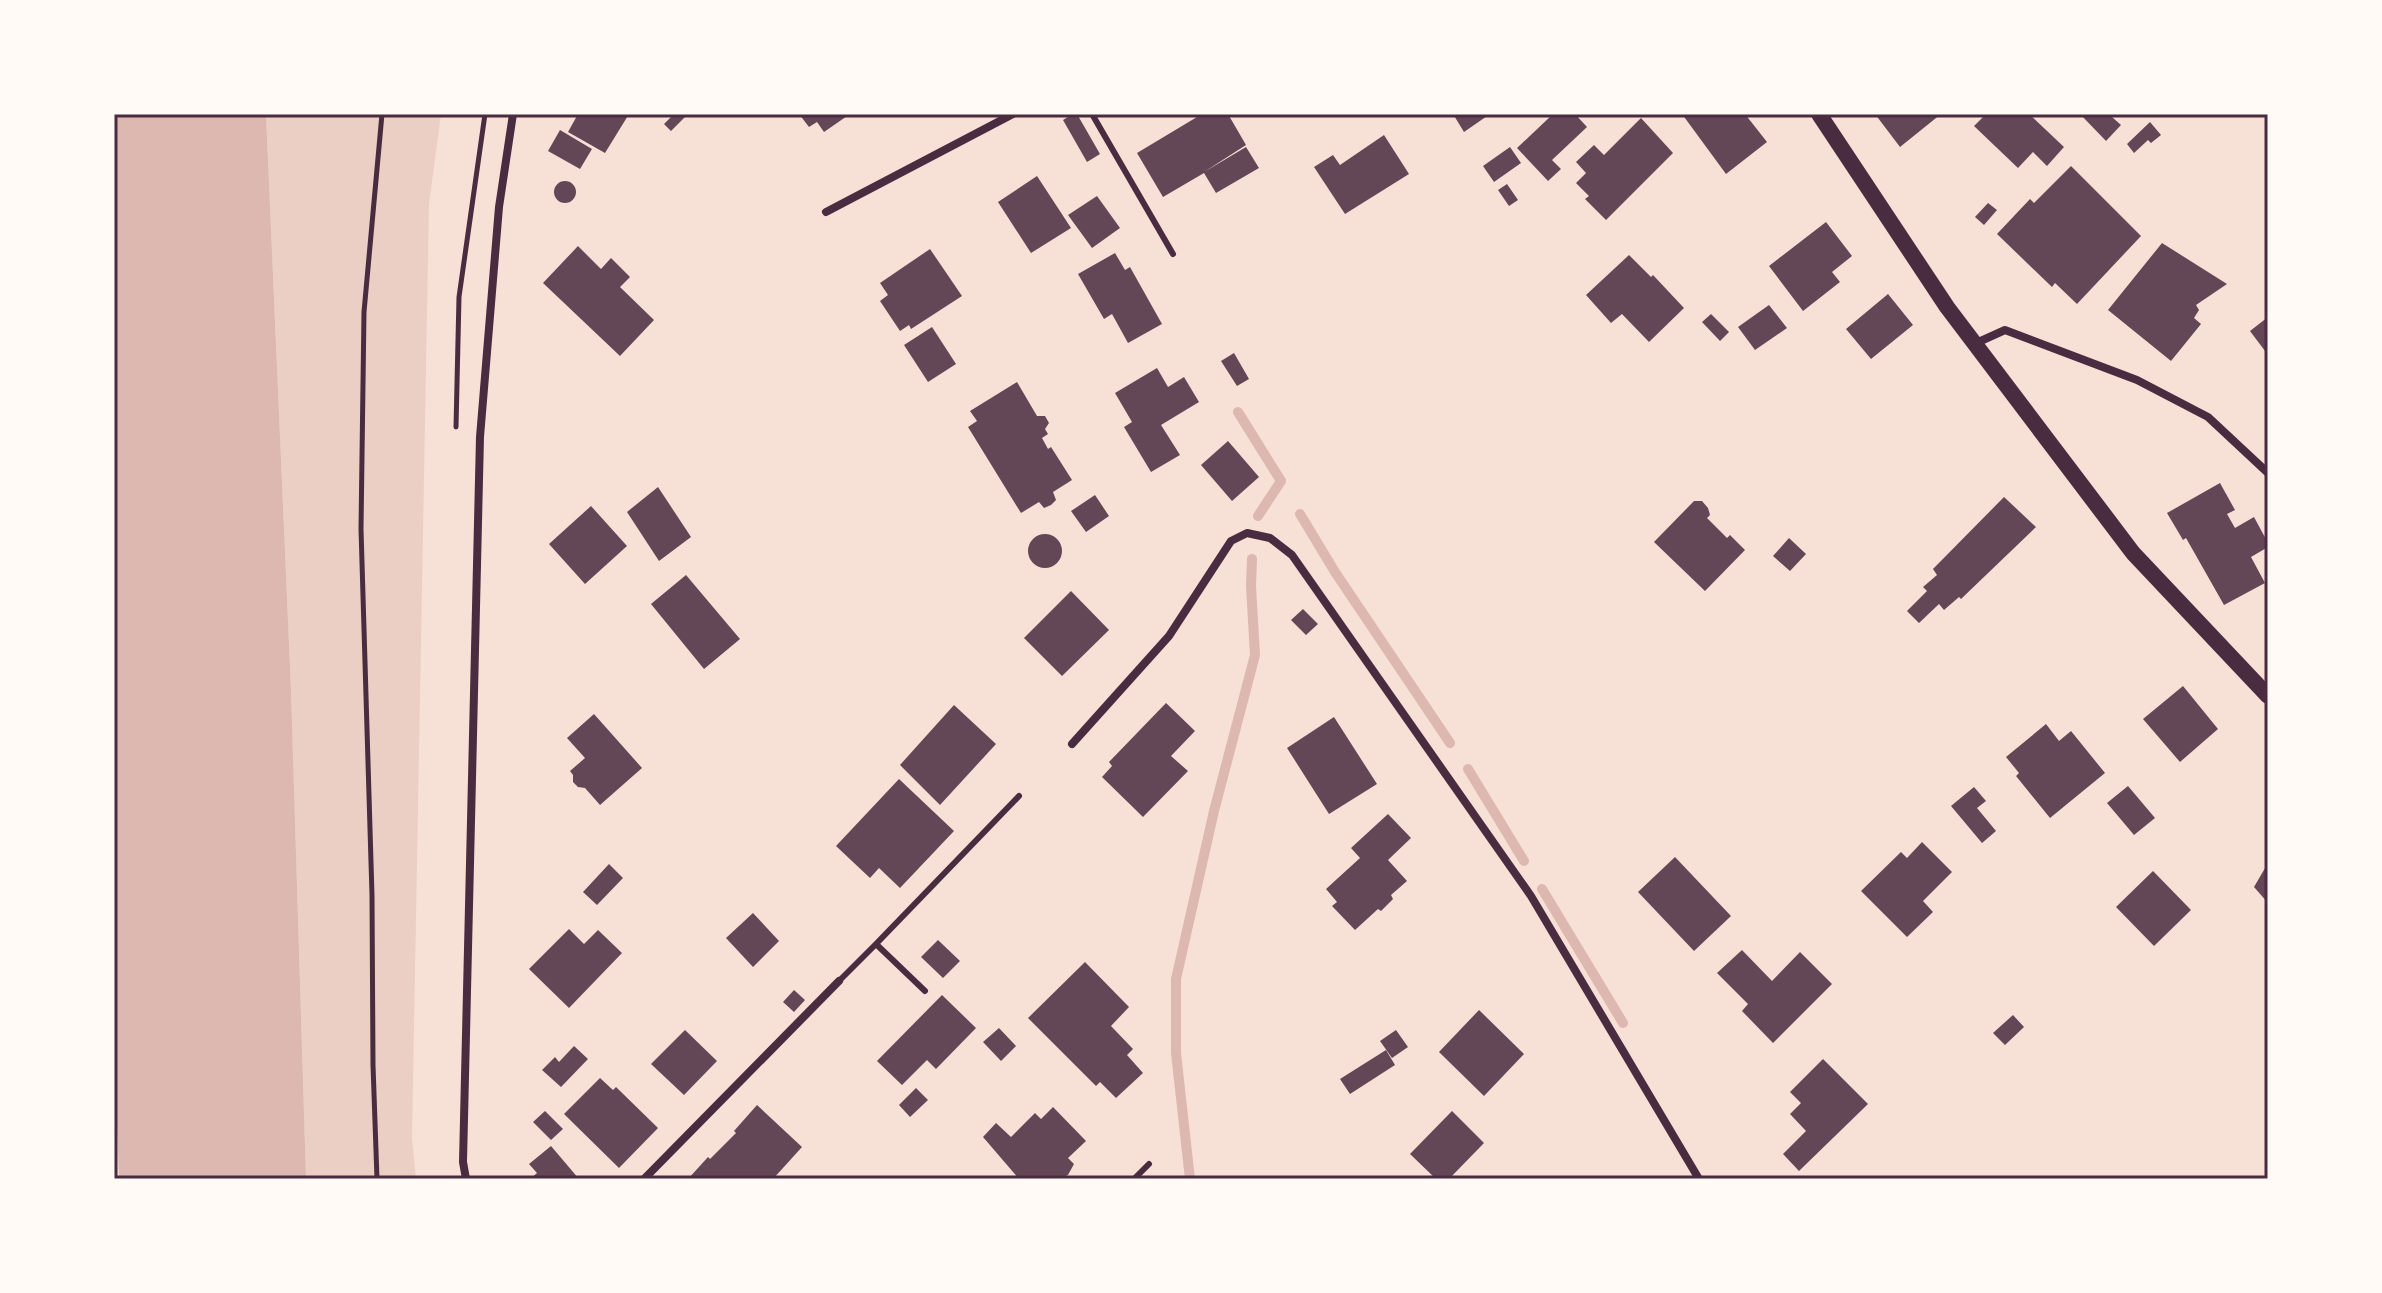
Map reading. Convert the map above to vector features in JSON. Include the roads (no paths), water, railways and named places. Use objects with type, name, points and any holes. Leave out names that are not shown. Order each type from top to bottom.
[{"type":"main road","points":[[1819,114],[1974,344],[2133,553],[2268,696]]},
{"type":"street","points":[[466,1179],[463,1162],[480,437],[499,207],[513,114]]},
{"type":"street","points":[[826,212],[1013,114]]},
{"type":"street","points":[[1974,344],[2005,330],[2137,380],[2208,417],[2268,472]]},
{"type":"street","points":[[1072,744],[1169,636],[1231,541],[1247,533],[1270,538],[1292,555],[1531,896],[1699,1179]]},
{"type":"street","points":[[644,1179],[839,981]]},
{"type":"lane","points":[[1092,114],[1173,254]]},
{"type":"lane","points":[[839,981],[1019,796]]},
{"type":"lane","points":[[876,944],[925,991]]},
{"type":"lane","points":[[1134,1179],[1149,1164]]},
{"type":"waterway","points":[[1238,412],[1281,481],[1258,516]]},
{"type":"waterway","points":[[1300,514],[1335,572],[1450,743]]},
{"type":"waterway","points":[[1190,1179],[1176,1053],[1176,979],[1214,811],[1255,655],[1252,559]]},
{"type":"waterway","points":[[1468,769],[1524,861]]},
{"type":"waterway","points":[[1542,889],[1623,1023]]}]
